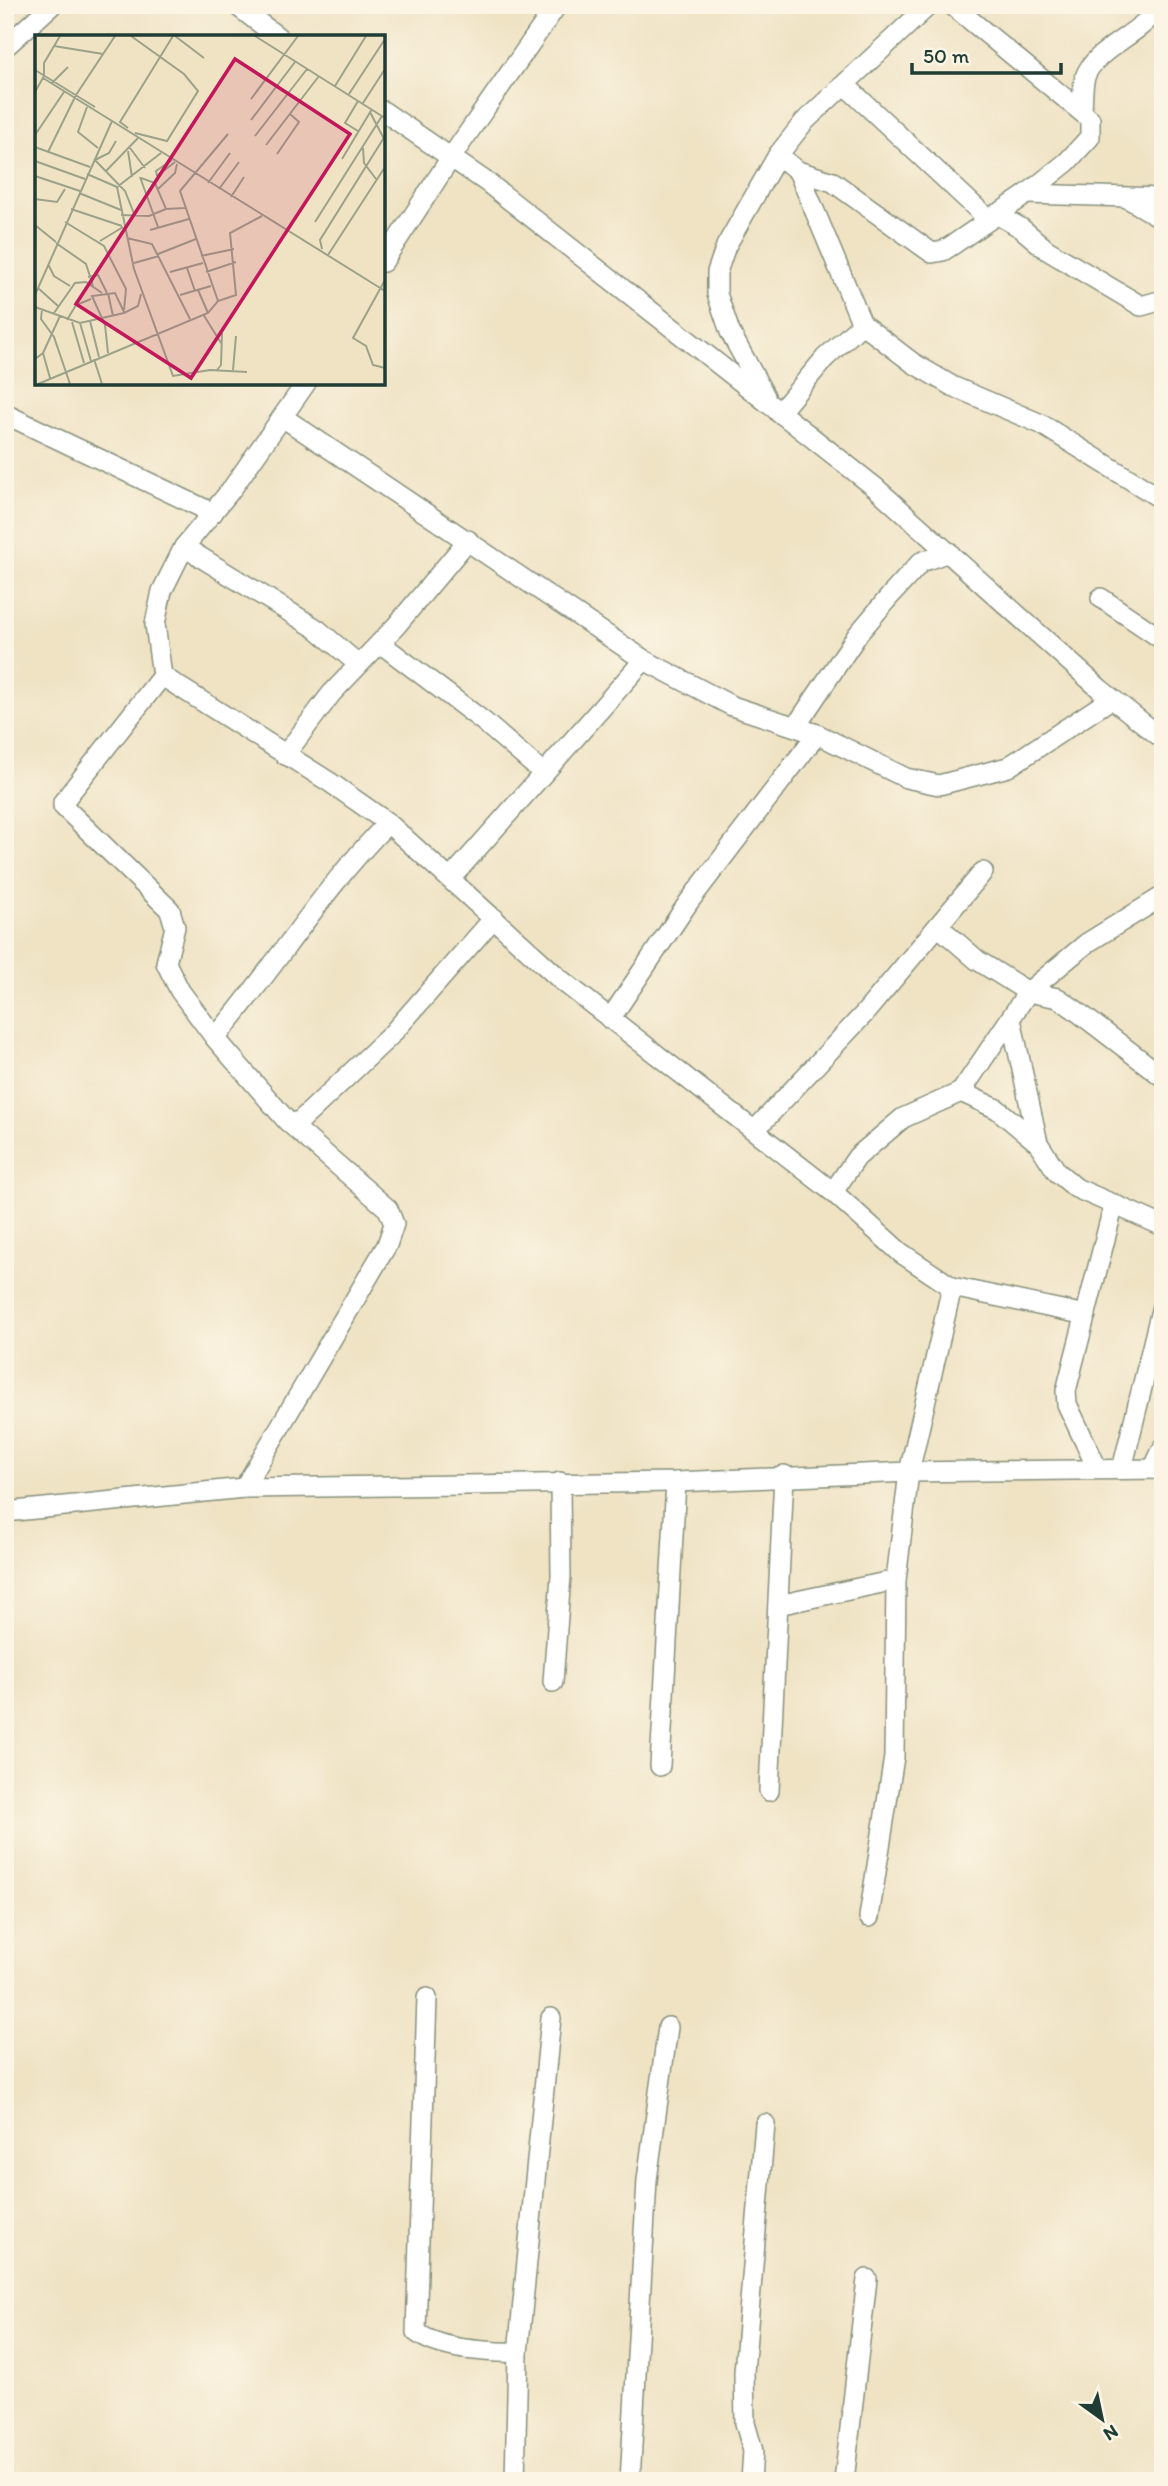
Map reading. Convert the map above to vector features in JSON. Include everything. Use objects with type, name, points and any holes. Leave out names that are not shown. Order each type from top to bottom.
[{"type":"street","points":[[5,47],[52,5]]},
{"type":"street","points":[[236,5],[275,35]]},
{"type":"street","points":[[385,259],[452,156],[557,5]]},
{"type":"street","points":[[779,413],[755,382],[730,332],[717,293],[718,272],[726,246],[778,155],[804,122],[929,5]]},
{"type":"street","points":[[778,155],[798,172],[833,181],[932,253],[943,251],[1027,194],[1067,162],[1090,136],[1091,123],[1082,110],[952,5]]},
{"type":"street","points":[[1082,110],[1085,78],[1090,68],[1143,26],[1160,5]]},
{"type":"street","points":[[845,85],[992,216],[1021,228],[1047,250],[1141,306],[1163,300]]},
{"type":"street","points":[[385,112],[452,156],[876,488],[1111,699],[1163,739]]},
{"type":"street","points":[[798,172],[862,324],[914,363],[952,386],[1041,424],[1163,500]]},
{"type":"street","points":[[1027,194],[1163,198]]},
{"type":"street","points":[[1126,198],[1163,219]]},
{"type":"street","points":[[779,413],[825,358],[862,324]]},
{"type":"street","points":[[305,385],[284,418],[184,547],[162,592],[155,624],[162,676],[64,802],[64,806],[170,910],[175,927],[166,963],[180,991],[215,1038],[287,1121],[300,1121],[391,1035],[494,918]]},
{"type":"street","points":[[5,414],[213,513]]},
{"type":"street","points":[[284,418],[644,660],[732,706],[817,734],[881,768],[906,778],[939,785],[1008,768],[1111,699]]},
{"type":"street","points":[[285,755],[358,664],[380,643],[468,540]]},
{"type":"street","points":[[184,547],[317,629],[358,664]]},
{"type":"street","points":[[796,726],[858,635],[890,596],[921,562],[949,552]]},
{"type":"street","points":[[1101,598],[1163,640]]},
{"type":"street","points":[[380,643],[483,722],[542,772]]},
{"type":"street","points":[[451,878],[542,772],[644,660]]},
{"type":"street","points":[[162,676],[388,823],[561,981],[833,1192],[901,1253],[952,1287],[1086,1315]]},
{"type":"street","points":[[610,1020],[688,903],[817,734]]},
{"type":"street","points":[[215,1038],[242,1006],[334,881],[388,823]]},
{"type":"street","points":[[755,1130],[864,1014],[983,872]]},
{"type":"street","points":[[833,1192],[857,1157],[903,1118],[961,1092],[1028,992],[1087,943],[1160,900]]},
{"type":"street","points":[[938,926],[977,960],[1028,992],[1058,998],[1163,1077]]},
{"type":"street","points":[[1011,1019],[1038,1143]]},
{"type":"street","points":[[961,1092],[997,1109],[1038,1143],[1058,1172],[1076,1188],[1163,1226]]},
{"type":"street","points":[[244,1488],[387,1245],[394,1224],[388,1209],[292,1122]]},
{"type":"street","points":[[1097,1468],[1065,1398],[1114,1204]]},
{"type":"street","points":[[869,1916],[894,1757],[898,1645],[896,1580],[909,1472],[952,1287]]},
{"type":"street","points":[[1122,1469],[1163,1302]]},
{"type":"street","points":[[5,1512],[244,1488],[676,1482],[784,1475],[1158,1469],[1163,1448]]},
{"type":"street","points":[[769,1791],[784,1475]]},
{"type":"street","points":[[553,1682],[561,1576],[560,1482]]},
{"type":"street","points":[[660,1766],[676,1482]]},
{"type":"street","points":[[778,1605],[896,1580]]},
{"type":"street","points":[[427,1998],[416,2332],[423,2337],[447,2343],[518,2353]]},
{"type":"street","points":[[515,2481],[518,2353],[551,2018]]},
{"type":"street","points":[[630,2481],[647,2180],[668,2026]]},
{"type":"street","points":[[751,2481],[754,2451],[745,2423],[744,2372],[765,2124]]},
{"type":"street","points":[[844,2481],[867,2279]]}]
